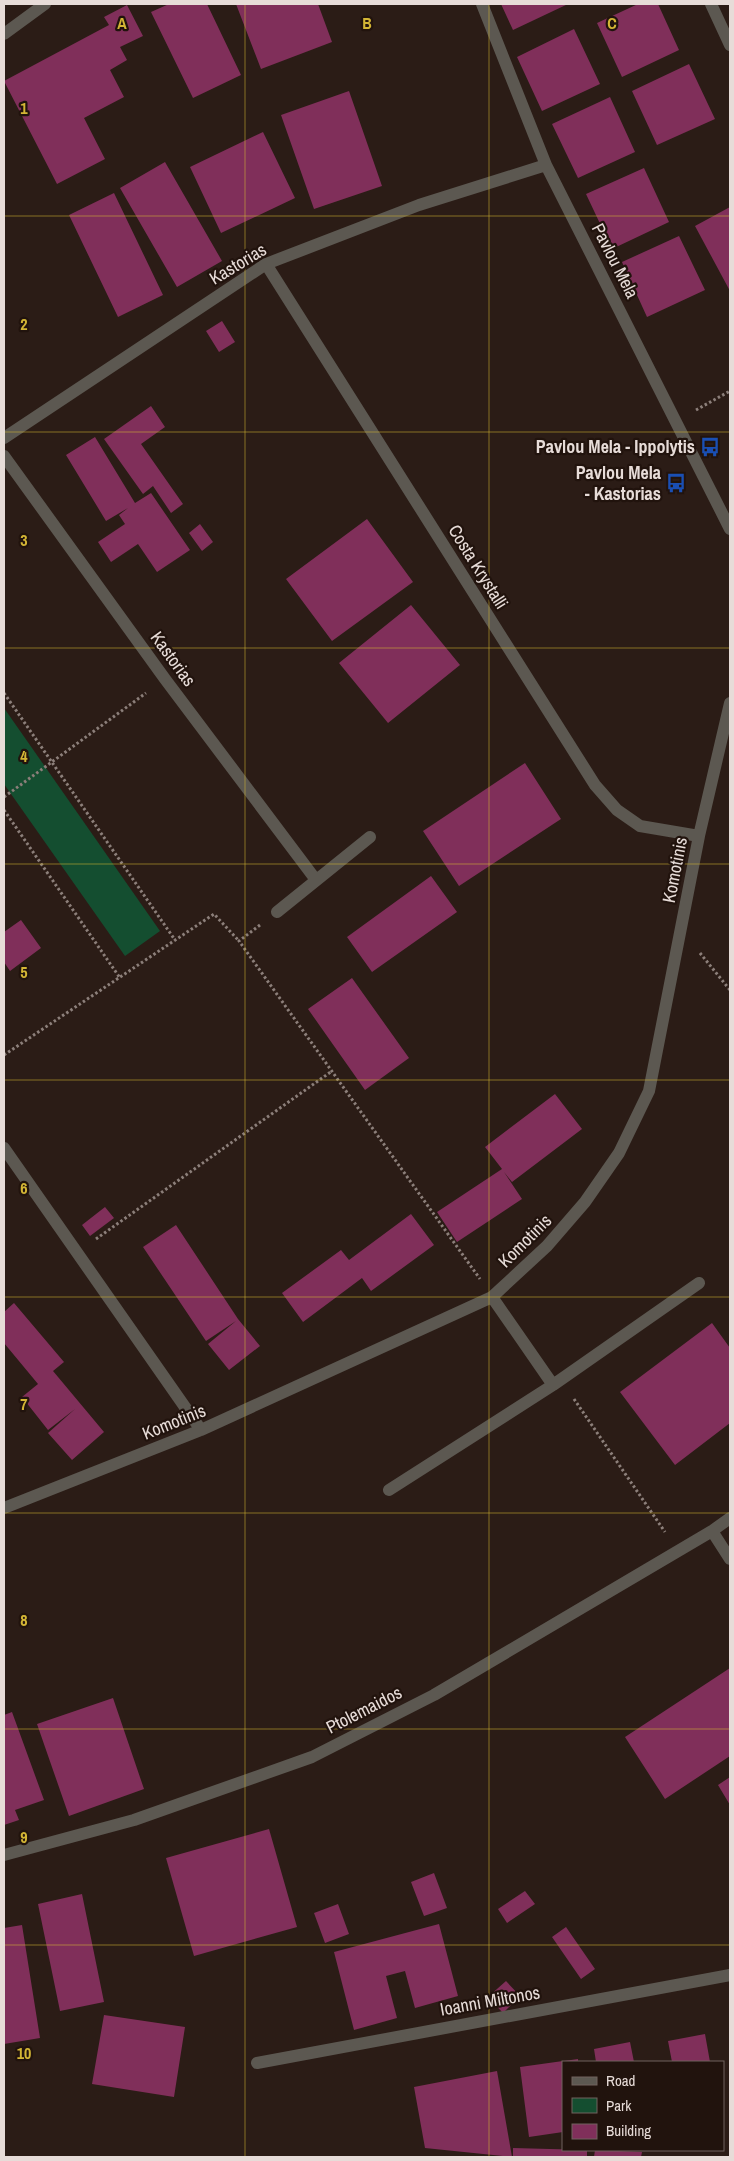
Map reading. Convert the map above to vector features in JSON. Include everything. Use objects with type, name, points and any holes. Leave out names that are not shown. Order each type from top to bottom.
[{"type":"street","points":[[4,34],[45,4]]},
{"type":"street","name":"Pavlou Mela","points":[[482,4],[546,165],[730,529]]},
{"type":"street","points":[[711,4],[730,45]]},
{"type":"street","name":"Kastorias","points":[[4,438],[266,264],[419,205],[546,165]]},
{"type":"street","name":"Costa Krystalli","points":[[266,264],[595,785],[617,810],[640,826],[699,836]]},
{"type":"street","name":"Kastorias","points":[[4,456],[165,679],[316,880]]},
{"type":"street","name":"Komotinis","points":[[4,1508],[201,1430],[492,1296],[547,1246],[585,1202],[619,1153],[649,1091],[699,836],[730,703]]},
{"type":"street","points":[[277,912],[370,837]]},
{"type":"street","points":[[4,1148],[201,1430]]},
{"type":"street","points":[[389,1490],[557,1382],[699,1283]]},
{"type":"street","points":[[492,1296],[557,1382]]},
{"type":"street","name":"Ptolemaidos","points":[[4,1855],[134,1820],[312,1756],[434,1695],[679,1551],[730,1518]]},
{"type":"street","points":[[712,1531],[730,1559]]},
{"type":"street","name":"Ioanni Miltonos","points":[[257,2062],[730,1975]]},
{"type":"path","points":[[676,422],[730,391]]},
{"type":"path","points":[[4,797],[165,679]]},
{"type":"path","points":[[4,692],[175,940]]},
{"type":"path","points":[[4,810],[120,978]]},
{"type":"path","points":[[240,941],[277,912]]},
{"type":"path","points":[[4,1055],[214,914],[240,941],[492,1296]]},
{"type":"path","points":[[681,930],[730,990]]},
{"type":"path","points":[[77,1252],[332,1071]]},
{"type":"path","points":[[557,1382],[679,1551]]},
{"type":"green space","points":[[4,708],[160,931],[125,956],[4,784]]},
{"type":"building","points":[[169,4],[207,4],[241,75],[193,98],[151,12]]},
{"type":"building","points":[[236,4],[318,4],[332,42],[261,69]]},
{"type":"building","points":[[501,4],[568,4],[513,30]]},
{"type":"building","points":[[638,4],[658,4],[679,50],[622,77],[597,23]]},
{"type":"building","points":[[127,5],[143,36],[120,47],[127,60],[110,70],[124,97],[84,118],[105,159],[57,184],[4,81],[109,25],[104,17]]},
{"type":"building","points":[[574,29],[600,84],[542,111],[517,57]]},
{"type":"building","points":[[689,64],[715,119],[657,145],[632,91]]},
{"type":"building","points":[[349,91],[382,186],[314,209],[281,115]]},
{"type":"building","points":[[610,97],[635,152],[578,178],[552,124]]},
{"type":"building","points":[[263,132],[295,198],[221,233],[190,167]]},
{"type":"building","points":[[165,162],[222,261],[177,287],[120,188]]},
{"type":"building","points":[[644,168],[669,222],[612,249],[586,194]]},
{"type":"building","points":[[114,193],[163,295],[118,317],[69,215]]},
{"type":"building","points":[[730,207],[730,291],[695,226]]},
{"type":"building","points":[[679,236],[705,290],[647,317],[622,262]]},
{"type":"building","points":[[222,321],[235,342],[219,352],[206,331]]},
{"type":"building","points":[[151,406],[165,427],[141,444],[183,504],[171,513],[153,486],[143,494],[104,439]]},
{"type":"building","points":[[95,437],[135,503],[151,493],[190,550],[157,572],[138,544],[111,562],[98,542],[125,524],[119,515],[128,508],[106,521],[66,455]]},
{"type":"building","points":[[367,519],[413,582],[332,641],[286,579]]},
{"type":"building","points":[[200,524],[213,542],[202,551],[189,533]]},
{"type":"building","points":[[411,605],[460,665],[388,723],[339,663]]},
{"type":"building","points":[[525,763],[561,819],[459,886],[423,831]]},
{"type":"building","points":[[431,876],[457,912],[372,972],[347,937]]},
{"type":"building","points":[[21,920],[41,948],[10,971],[4,962],[4,932]]},
{"type":"building","points":[[352,978],[409,1058],[365,1090],[308,1009]]},
{"type":"building","points":[[555,1094],[582,1129],[512,1182],[504,1172],[522,1199],[457,1242],[437,1212],[502,1169],[485,1147]]},
{"type":"building","points":[[105,1207],[114,1218],[90,1236],[82,1225]]},
{"type":"building","points":[[411,1214],[434,1245],[371,1291],[362,1278],[303,1322],[282,1293],[341,1250],[349,1260]]},
{"type":"building","points":[[176,1225],[238,1319],[260,1346],[229,1370],[208,1344],[236,1321],[206,1341],[143,1247]]},
{"type":"building","points":[[14,1303],[64,1362],[53,1371],[104,1432],[72,1460],[48,1433],[75,1409],[48,1430],[22,1397],[38,1384],[4,1343],[4,1312]]},
{"type":"building","points":[[712,1323],[730,1348],[730,1423],[675,1465],[620,1392]]},
{"type":"building","points":[[730,1668],[730,1756],[665,1799],[625,1737]]},
{"type":"building","points":[[113,1698],[144,1789],[69,1816],[37,1724]]},
{"type":"building","points":[[12,1712],[44,1800],[15,1810],[19,1820],[4,1825],[4,1715]]},
{"type":"building","points":[[730,1777],[730,1805],[718,1785]]},
{"type":"building","points":[[269,1829],[297,1927],[194,1956],[166,1858]]},
{"type":"building","points":[[434,1873],[447,1908],[424,1916],[411,1882]]},
{"type":"building","points":[[525,1891],[535,1904],[507,1923],[498,1909]]},
{"type":"building","points":[[82,1894],[104,2002],[60,2011],[38,1904]]},
{"type":"building","points":[[338,1904],[349,1934],[325,1943],[314,1913]]},
{"type":"building","points":[[439,1924],[458,1996],[415,2008],[405,1971],[386,1976],[397,2018],[354,2030],[334,1952]]},
{"type":"building","points":[[22,1925],[40,2038],[4,2044],[4,1928]]},
{"type":"building","points":[[566,1927],[595,1969],[581,1979],[552,1937]]},
{"type":"building","points":[[506,1981],[520,1996],[503,2013],[488,1997]]},
{"type":"building","points":[[104,2015],[185,2027],[174,2097],[92,2084]]},
{"type":"building","points":[[705,2034],[710,2061],[672,2061],[668,2041]]},
{"type":"building","points":[[630,2042],[634,2061],[596,2061],[594,2049]]},
{"type":"building","points":[[562,2061],[562,2132],[529,2137],[520,2067]]},
{"type":"building","points":[[497,2071],[512,2157],[425,2148],[414,2087]]},
{"type":"building","points":[[513,2148],[587,2151],[587,2157],[513,2157]]},
{"type":"building","points":[[595,2151],[642,2152],[641,2157],[594,2157]]},
{"type":"place","name":"Pavlou Mela - Ippolytis","points":[[710,447]]},
{"type":"place","name":"Pavlou Mela - Kastorias","points":[[676,483]]}]
